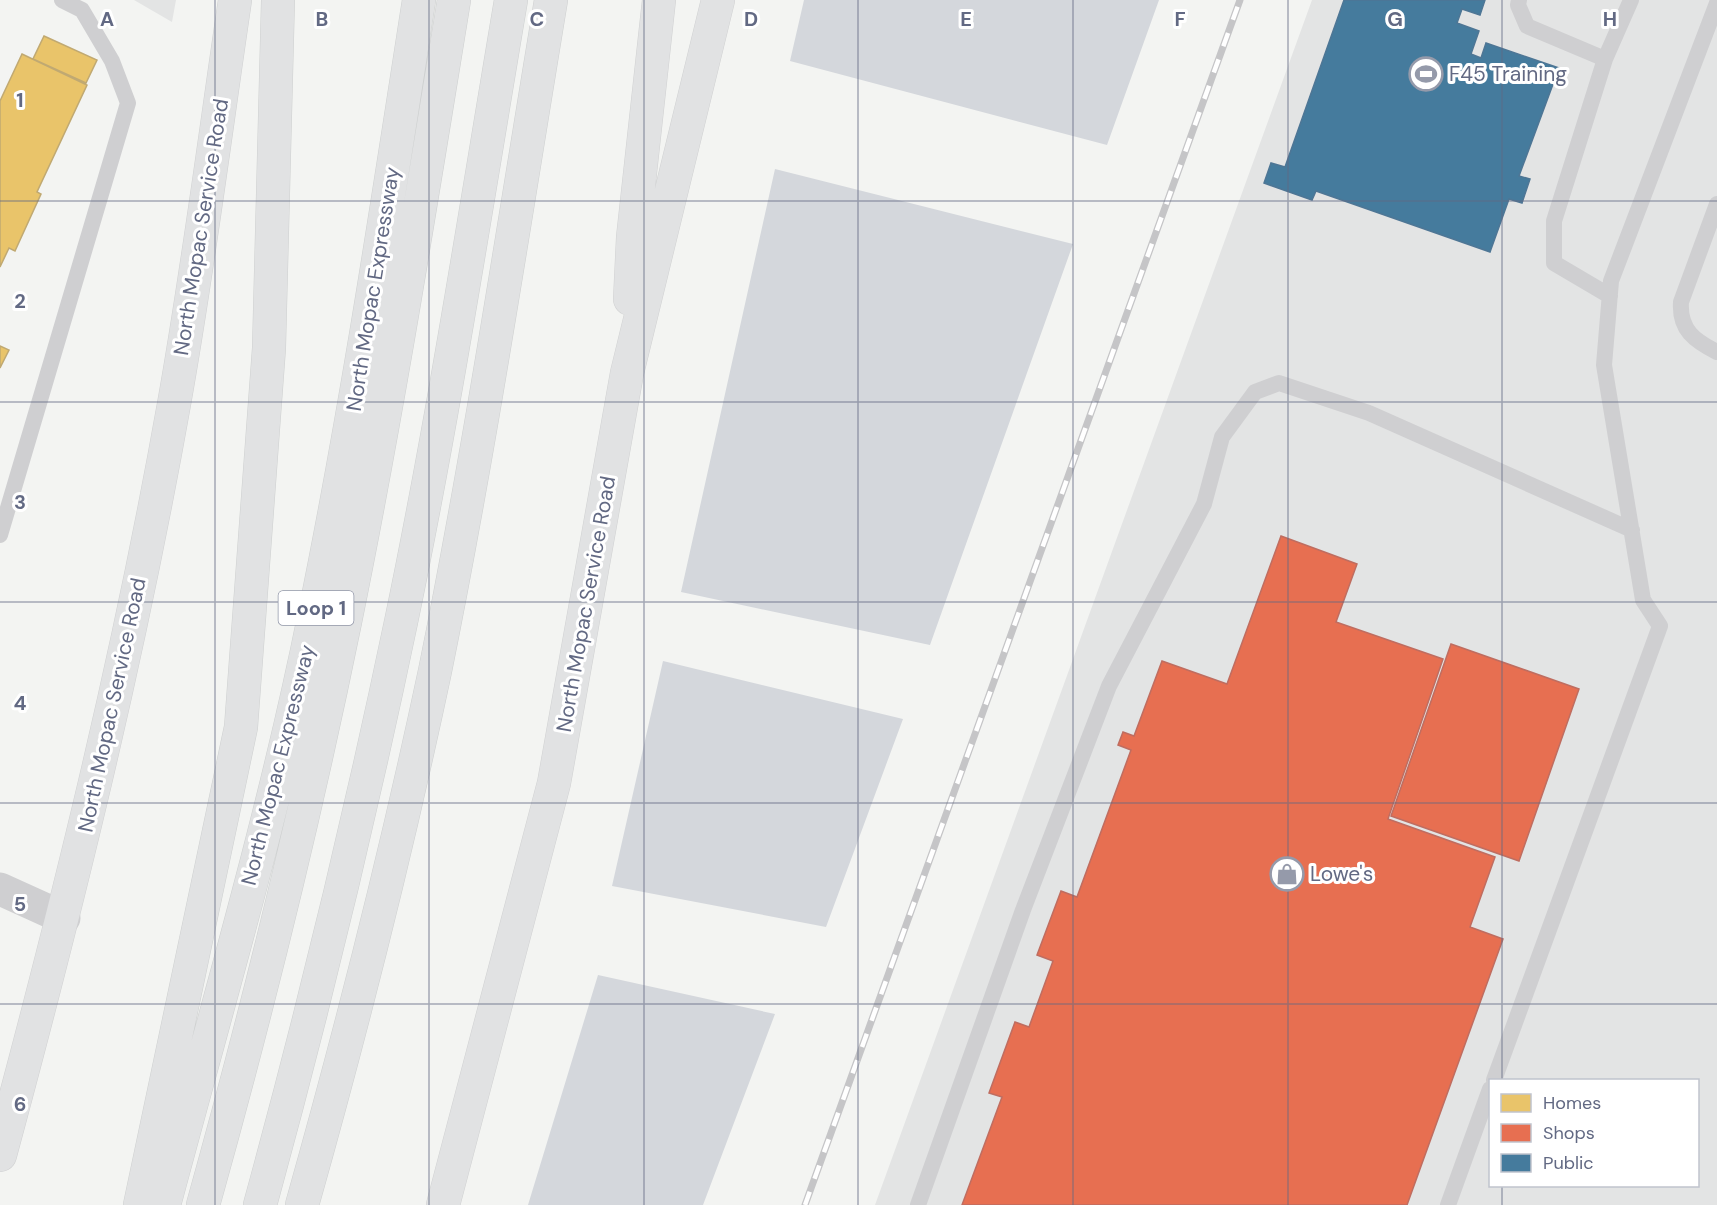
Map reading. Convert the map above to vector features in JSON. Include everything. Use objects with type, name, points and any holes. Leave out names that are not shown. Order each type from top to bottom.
[{"type":"main road","name":"North Mopac Service Road","points":[[0,1155],[64,918],[125,650],[174,403],[235,0]]},
{"type":"main road","points":[[140,1205],[241,727],[269,348],[278,0]]},
{"type":"main road","name":"North Mopac Expressway","points":[[164,1205],[279,775],[314,618],[359,376],[419,0]]},
{"type":"main road","points":[[203,1205],[239,1074],[290,866],[345,622],[395,357],[454,0]]},
{"type":"main road","points":[[260,1205],[354,841],[402,619],[451,353],[511,0]]},
{"type":"main road","points":[[303,1205],[390,873],[435,669],[488,375],[551,0]]},
{"type":"main road","points":[[627,373],[633,237],[659,0]]},
{"type":"main road","name":"North Mopac Service Road","points":[[443,1205],[554,783],[627,373],[718,0]]},
{"type":"street","points":[[0,889],[64,918]]},
{"type":"lane","points":[[0,535],[128,103],[112,61],[82,10],[62,0]]},
{"type":"lane","points":[[1519,0],[1518,5],[1527,26],[1605,58]]},
{"type":"lane","points":[[1610,296],[1554,263],[1554,221],[1605,58],[1631,0]]},
{"type":"lane","points":[[1494,1079],[1660,626],[1643,600],[1604,365],[1611,281],[1717,3]]},
{"type":"lane","points":[[1717,204],[1711,240],[1681,302],[1680,314],[1695,341],[1717,352]]},
{"type":"lane","points":[[918,1205],[1023,910],[1109,686],[1204,504],[1222,437],[1255,392],[1279,383],[1369,413],[1632,530]]},
{"type":"lane","points":[[1448,1205],[1489,1094]]},
{"type":"shaded area","points":[[134,0],[176,0],[172,22]]},
{"type":"shaded area","points":[[804,0],[1159,0],[1107,145],[790,61]]},
{"type":"shaded area","points":[[1312,0],[1717,0],[1717,1205],[875,1205]]},
{"type":"shaded area","points":[[775,169],[1073,244],[930,645],[681,592]]},
{"type":"shaded area","points":[[663,661],[903,719],[826,927],[612,886]]},
{"type":"shaded area","points":[[598,975],[775,1014],[703,1205],[528,1205]]},
{"type":"building: Homes","points":[[44,36],[97,60],[86,83],[33,59]]},
{"type":"building: Homes","points":[[22,54],[87,85],[37,192],[41,194],[15,251],[9,248],[0,267],[0,101]]},
{"type":"building: Homes","points":[[0,346],[9,350],[0,368]]},
{"type":"building: Shops","name":"Lowe's","points":[[1281,536],[1357,564],[1336,622],[1443,659],[1388,819],[1495,857],[1470,927],[1503,939],[1407,1205],[962,1205],[1002,1097],[989,1093],[1015,1022],[1029,1027],[1053,961],[1037,955],[1061,891],[1077,897],[1131,750],[1118,745],[1123,732],[1134,736],[1162,661],[1227,684]]},
{"type":"building: Shops","points":[[1451,644],[1579,689],[1519,861],[1391,816]]},
{"type":"building: Public","points":[[1344,0],[1485,0],[1480,15],[1462,9],[1457,23],[1479,31],[1471,54],[1481,58],[1486,43],[1559,68],[1519,176],[1530,179],[1522,203],[1509,199],[1490,252],[1316,191],[1312,200],[1264,183],[1271,163],[1285,167]]},
{"type":"railway","points":[[805,1205],[1240,0]]},
{"type":"place","name":"F45 Training","points":[[1426,74]]},
{"type":"place","name":"Lowe's","points":[[1287,874]]}]
